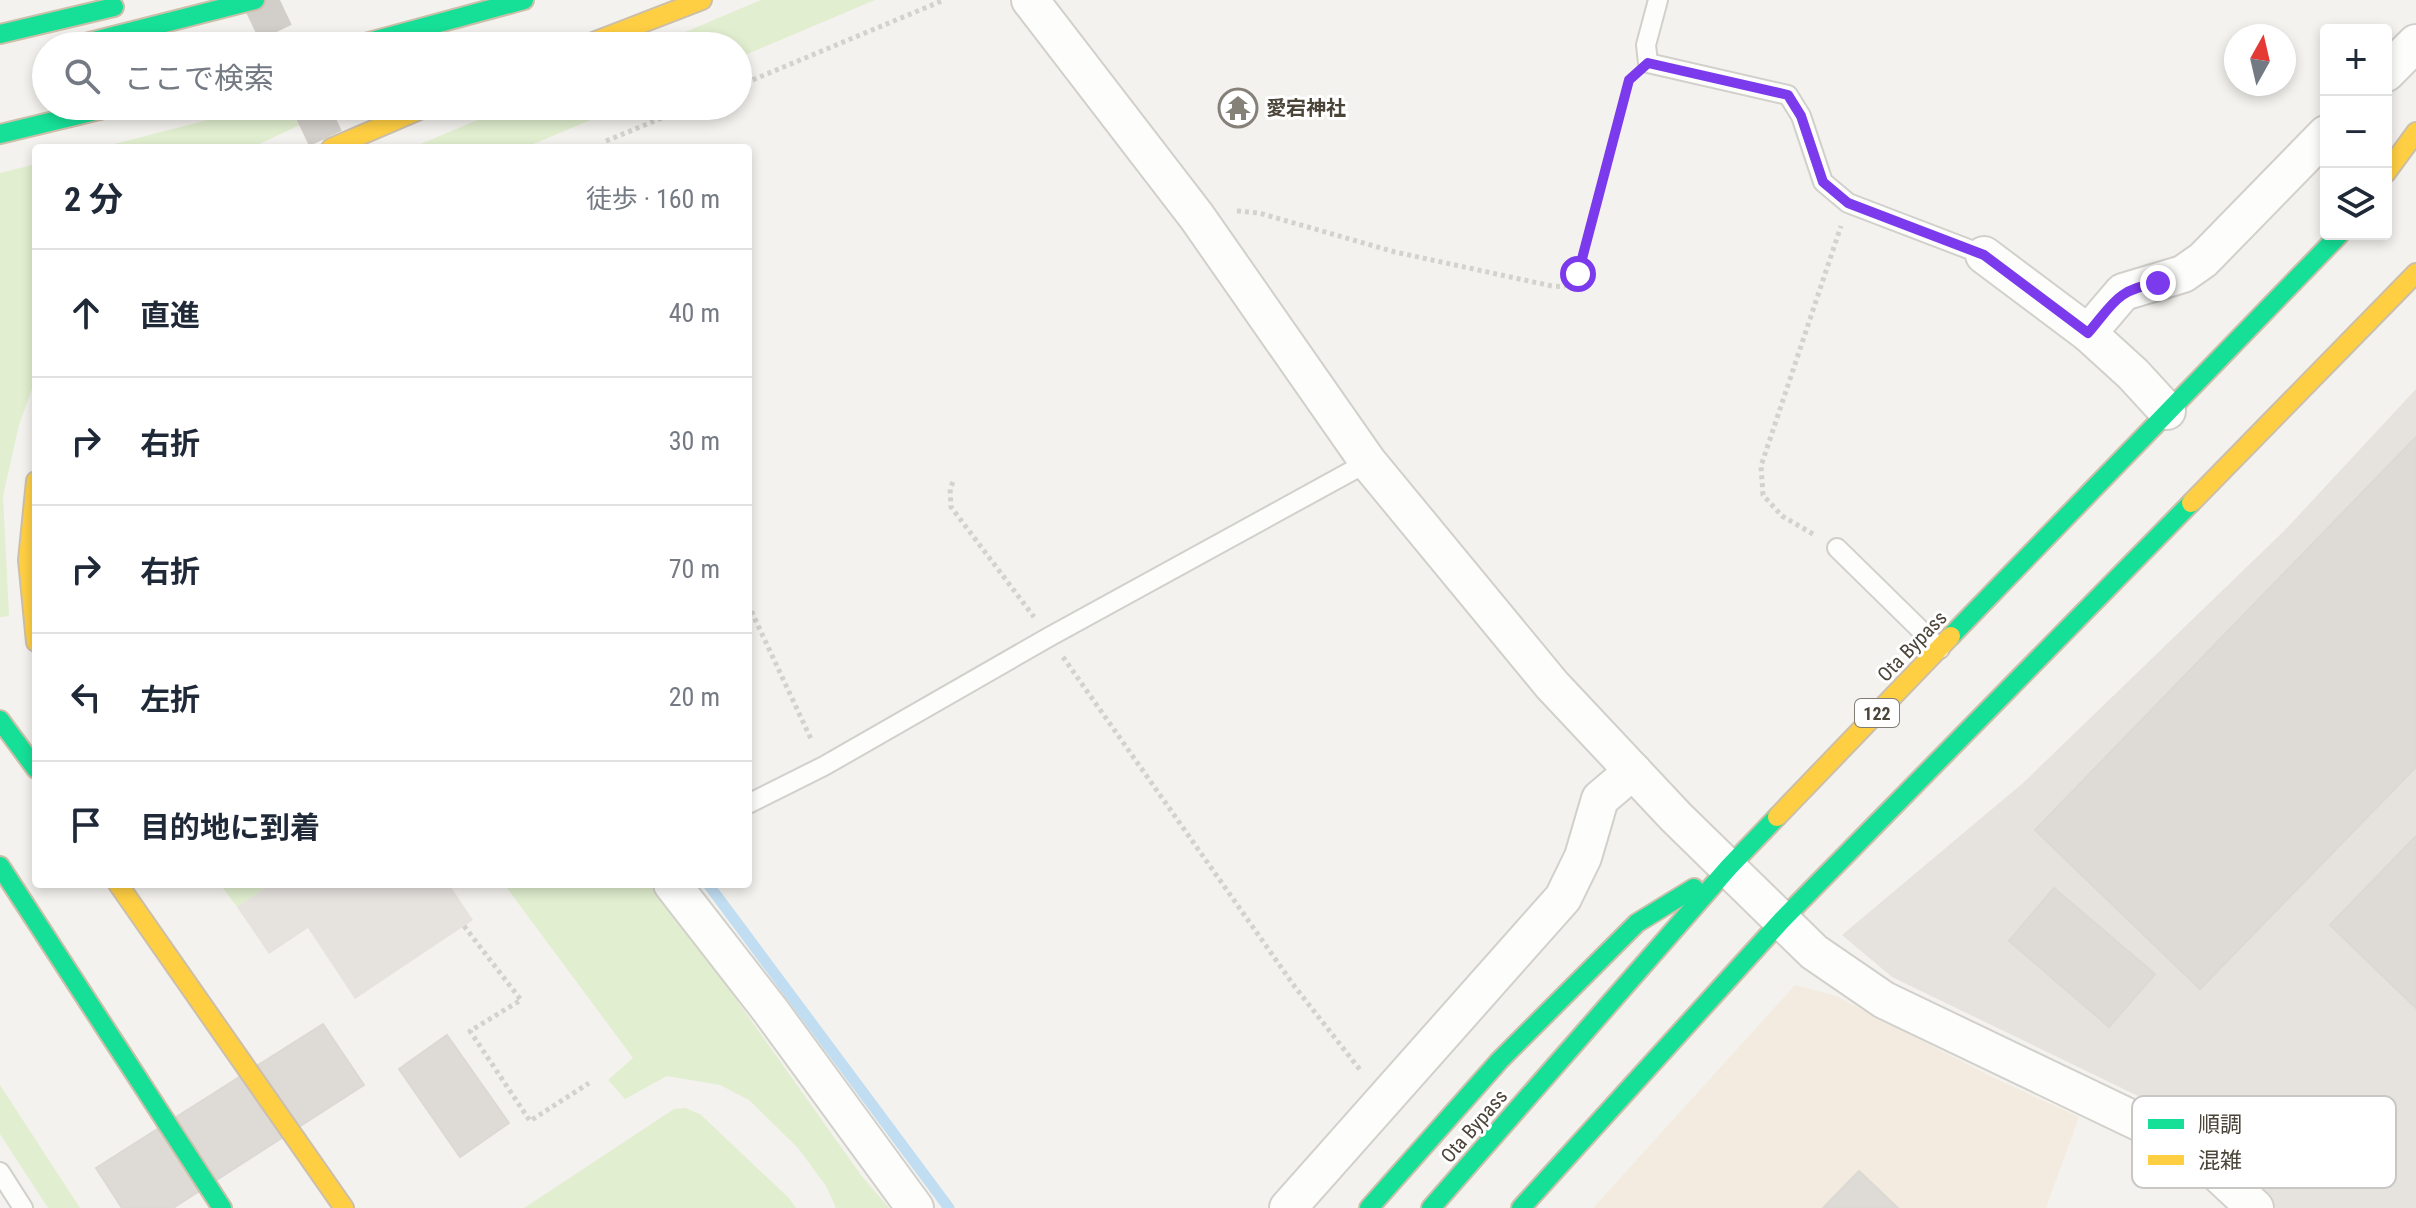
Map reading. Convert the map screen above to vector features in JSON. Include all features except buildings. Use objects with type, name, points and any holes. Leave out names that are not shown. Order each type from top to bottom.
[{"type":"highway","points":[[129,32],[255,0]]},
{"type":"highway","points":[[406,32],[524,0]]},
{"type":"highway","points":[[619,32],[702,0]]},
{"type":"highway","points":[[0,34],[130,3]]},
{"type":"highway","points":[[0,134],[58,120]]},
{"type":"highway","points":[[340,144],[396,120]]},
{"type":"highway","points":[[2390,168],[2416,132]]},
{"type":"highway","points":[[2392,189],[2406,177]]},
{"type":"highway","name":"Ota Bypass","points":[[1431,1208],[1729,867],[2334,240]]},
{"type":"highway","points":[[1521,1208],[1782,920],[2416,273]]},
{"type":"highway","points":[[32,520],[28,560],[32,601]]},
{"type":"highway","points":[[0,720],[32,764]]},
{"type":"highway","points":[[0,842],[5,871],[222,1208]]},
{"type":"highway","points":[[1369,1208],[1500,1060],[1637,923],[1729,867]]},
{"type":"highway","points":[[121,888],[344,1208]]},
{"type":"street","points":[[1030,0],[1197,217],[1368,462],[1552,685],[1676,817],[1814,952],[1884,1000],[2132,1119]]},
{"type":"street","points":[[2392,67],[2416,43]]},
{"type":"street","points":[[2088,333],[2123,292],[2183,274],[2203,260],[2320,140]]},
{"type":"street","points":[[1984,255],[2088,333],[2133,374],[2167,411]]},
{"type":"street","points":[[1288,1208],[1563,898],[1583,857],[1600,799],[1633,771]]},
{"type":"street","points":[[675,888],[770,1010],[915,1208]]},
{"type":"street","points":[[2234,1188],[2255,1208]]},
{"type":"lane","points":[[1658,0],[1646,45],[1648,63],[1788,95],[1801,116],[1823,182],[1848,203],[1984,255]]},
{"type":"lane","points":[[752,802],[824,766],[1049,637],[1368,462]]},
{"type":"lane","points":[[1837,548],[1940,649]]},
{"type":"lane","points":[[0,1172],[23,1208]]},
{"type":"path","points":[[752,80],[944,0]]},
{"type":"path","points":[[1197,217],[1239,210],[1259,213],[1395,252],[1566,287],[1574,282],[1578,274],[1629,80],[1648,63]]},
{"type":"path","points":[[606,141],[657,120]]},
{"type":"path","points":[[1837,548],[1782,516],[1763,495],[1761,466],[1848,203]]},
{"type":"path","points":[[953,482],[950,488],[951,507],[1049,637],[1295,987],[1384,1100]]},
{"type":"path","points":[[752,613],[824,766]]},
{"type":"path","points":[[464,926],[521,1000],[470,1031],[530,1121],[589,1083]]},
{"type":"shaded area","points":[[2416,389],[2416,1208],[2276,1208],[2256,1188],[2396,1188],[2396,1096],[2138,1096],[1892,977],[1842,935],[2023,783],[2285,530]]},
{"type":"shaded area","points":[[265,888],[452,888],[473,920],[355,999],[308,928],[269,954],[237,907]]},
{"type":"shaded area","points":[[1795,985],[1836,996],[1992,1077],[2079,1117],[2046,1208],[1593,1208]]},
{"type":"green space","points":[[761,0],[875,0],[752,52],[752,32],[685,32]]},
{"type":"green space","points":[[208,120],[310,120],[259,144],[115,144]]},
{"type":"green space","points":[[478,120],[591,120],[534,144],[421,144]]},
{"type":"green space","points":[[32,165],[32,389],[19,425],[3,496],[9,616],[0,617],[0,173]]},
{"type":"green space","points":[[223,888],[265,888],[237,907]]},
{"type":"green space","points":[[507,888],[657,888],[861,1175],[889,1208],[836,1208],[826,1186],[798,1148],[749,1100],[720,1085],[667,1076],[625,1099],[608,1080],[633,1058]]},
{"type":"green space","points":[[0,1085],[80,1208],[48,1208],[0,1134]]},
{"type":"green space","points":[[685,1108],[700,1114],[796,1208],[524,1208],[674,1109]]},
{"type":"waterway","points":[[711,888],[949,1208]]},
{"type":"tunnel","points":[[260,0],[275,32]]},
{"type":"tunnel","points":[[317,120],[328,144]]},
{"type":"traffic: fast","points":[[129,32],[255,0]]},
{"type":"traffic: fast","points":[[406,32],[524,0]]},
{"type":"traffic: fast","points":[[0,34],[114,7]]},
{"type":"traffic: fast","points":[[0,134],[58,120]]},
{"type":"traffic: fast","points":[[1951,636],[2334,240]]},
{"type":"traffic: fast","points":[[1521,1208],[1782,920],[2191,503]]},
{"type":"traffic: fast","points":[[0,720],[32,764]]},
{"type":"traffic: fast","points":[[1431,1208],[1729,867],[1777,817]]},
{"type":"traffic: fast","points":[[0,866],[222,1208]]},
{"type":"traffic: fast","points":[[1369,1208],[1500,1060],[1637,923],[1694,888]]},
{"type":"traffic: slow","points":[[619,32],[702,0]]},
{"type":"traffic: slow","points":[[340,144],[396,120]]},
{"type":"traffic: slow","points":[[2390,168],[2416,132]]},
{"type":"traffic: slow","points":[[2191,503],[2416,273]]},
{"type":"traffic: slow","points":[[32,520],[28,560],[32,601]]},
{"type":"traffic: slow","points":[[1777,817],[1951,636]]},
{"type":"traffic: slow","points":[[121,888],[344,1208]]},
{"type":"place","name":"愛宕神社","points":[[1238,108]]},
{"type":"route","points":[[1578,274],[1629,80],[1648,63],[1788,95],[1801,116],[1823,182],[1848,203],[1984,255],[2088,333],[2123,292],[2158,283]]}]
